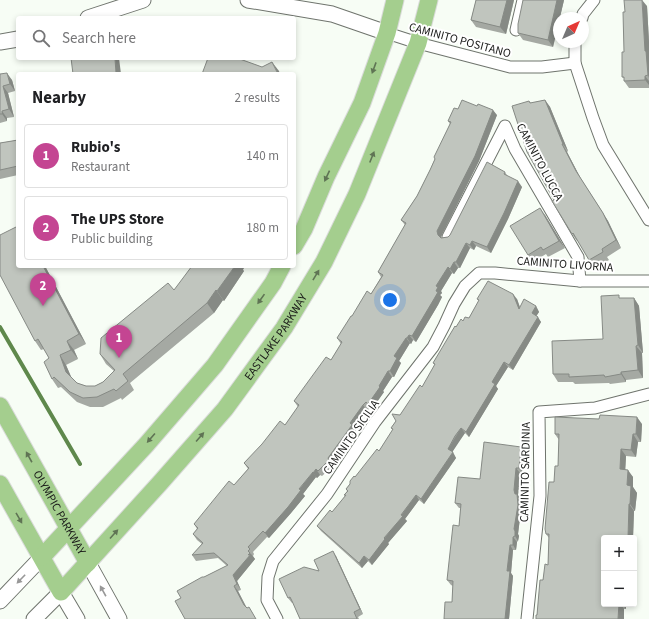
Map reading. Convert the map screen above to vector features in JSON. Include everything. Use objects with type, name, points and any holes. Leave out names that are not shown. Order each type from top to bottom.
[{"type":"main road","points":[[296,243],[304,229],[326,177],[362,103],[387,33],[394,0]]},
{"type":"main road","name":"EASTLAKE PARKWAY","points":[[61,592],[224,409],[284,328],[324,262],[357,194],[418,43],[429,0]]},
{"type":"main road","points":[[42,558],[146,445],[215,365],[273,283],[281,268]]},
{"type":"main road","name":"OLYMPIC PARKWAY","points":[[0,406],[88,563]]},
{"type":"main road","points":[[0,484],[61,592]]},
{"type":"street","points":[[94,16],[144,0]]},
{"type":"street","points":[[248,0],[332,14],[387,33]]},
{"type":"street","points":[[516,30],[523,0]]},
{"type":"street","points":[[585,12],[594,0]]},
{"type":"street","name":"CAMINITO POSITANO","points":[[387,33],[418,43],[510,67],[542,67],[575,63]]},
{"type":"street","points":[[0,42],[16,39]]},
{"type":"street","points":[[574,48],[575,63],[592,118],[603,145],[649,220]]},
{"type":"street","name":"CAMINITO LUCCA","points":[[448,237],[505,126],[515,149],[578,257],[580,281]]},
{"type":"street","name":"CAMINITO LIVORNA","points":[[479,273],[495,273],[580,281],[649,281]]},
{"type":"street","name":"CAMINITO SICILIA","points":[[277,619],[267,600],[268,576],[274,561],[327,494],[375,422],[433,347],[454,304],[465,286],[479,273]]},
{"type":"street","name":"CAMINITO SARDINIA","points":[[527,619],[540,496],[539,412],[595,408],[649,394]]},
{"type":"street","points":[[0,601],[42,558]]},
{"type":"street","name":"OLYMPIC PARKWAY","points":[[88,563],[119,619]]},
{"type":"street","points":[[61,592],[77,619]]},
{"type":"street","name":"EASTLAKE PARKWAY","points":[[34,619],[61,592]]},
{"type":"building","points":[[476,0],[507,0],[500,27],[471,20]]},
{"type":"building","points":[[523,0],[557,0],[554,12],[553,12],[548,40],[518,33],[518,24]]},
{"type":"building","points":[[624,0],[642,0],[648,75],[645,76],[645,80],[624,81],[624,77],[622,77],[622,52],[624,52]]},
{"type":"building","points":[[71,60],[115,60],[116,72],[73,72]]},
{"type":"building","points":[[207,60],[243,60],[262,67],[272,62],[277,72],[203,72]]},
{"type":"building","points":[[7,73],[10,84],[3,86],[9,109],[2,111],[2,114],[0,114],[0,74]]},
{"type":"building","points":[[462,100],[493,110],[475,156],[437,231],[441,238],[448,237],[450,235],[487,162],[505,172],[504,174],[518,181],[487,247],[472,241],[470,245],[466,243],[456,262],[454,262],[450,269],[448,267],[436,286],[438,287],[436,291],[438,292],[412,336],[409,335],[406,338],[394,356],[397,358],[379,386],[380,387],[368,404],[366,402],[363,405],[350,423],[352,425],[328,458],[329,460],[318,471],[316,469],[313,472],[299,489],[301,490],[288,507],[265,533],[263,531],[248,547],[250,549],[248,551],[250,553],[248,555],[251,554],[233,575],[237,584],[234,586],[244,605],[247,608],[249,607],[256,619],[185,619],[175,601],[181,598],[177,591],[228,565],[214,553],[192,555],[203,543],[193,534],[198,528],[194,524],[229,481],[234,485],[249,468],[244,463],[262,444],[280,421],[285,425],[299,405],[294,401],[326,357],[331,360],[342,342],[337,338],[367,291],[371,294],[383,275],[378,272],[406,223],[401,220],[417,196],[430,170],[435,159],[434,157],[451,122],[448,121],[454,108],[458,109]]},
{"type":"building","points":[[545,100],[562,144],[576,171],[603,213],[616,240],[602,249],[603,252],[589,260],[552,201],[554,200],[527,152],[512,106],[529,101],[530,103]]},
{"type":"building","points":[[16,140],[16,166],[0,170],[0,143]]},
{"type":"building","points":[[540,208],[559,241],[543,250],[541,247],[528,255],[510,226]]},
{"type":"building","points":[[16,227],[16,268],[44,268],[79,334],[67,341],[71,350],[60,355],[66,372],[77,383],[86,386],[95,386],[103,382],[115,370],[100,354],[101,338],[168,283],[174,290],[190,268],[234,268],[207,303],[123,374],[128,381],[116,391],[114,389],[97,397],[83,398],[70,392],[54,377],[52,379],[44,362],[49,358],[38,339],[35,341],[0,275],[0,235]]},
{"type":"building","points":[[488,281],[513,294],[519,309],[524,299],[536,306],[532,313],[538,317],[509,365],[504,362],[492,382],[495,384],[466,432],[461,428],[455,436],[448,449],[453,452],[421,499],[416,495],[401,515],[403,516],[384,538],[385,539],[369,560],[364,556],[359,563],[317,526],[330,510],[332,512],[346,495],[344,495],[348,491],[346,489],[354,476],[355,477],[377,449],[379,451],[393,429],[391,428],[396,421],[392,414],[400,415],[420,385],[422,387],[435,364],[433,363],[455,326],[456,327],[461,319],[463,321],[465,317],[469,318],[479,300],[477,299]]},
{"type":"building","points":[[619,295],[619,298],[634,298],[638,345],[636,346],[638,370],[621,372],[621,374],[605,377],[604,375],[569,377],[569,374],[553,374],[552,341],[603,339],[601,296]]},
{"type":"building","points":[[600,415],[637,417],[636,434],[633,434],[631,450],[621,449],[620,469],[628,470],[627,485],[631,486],[628,535],[601,535],[601,607],[619,607],[618,619],[536,619],[540,580],[543,580],[545,564],[548,565],[549,534],[546,534],[545,529],[549,482],[554,482],[555,466],[558,466],[559,434],[555,434],[555,417],[599,419]]},
{"type":"building","points":[[484,442],[521,447],[519,468],[516,468],[514,490],[515,494],[517,494],[518,505],[514,529],[515,536],[513,537],[513,545],[510,545],[507,571],[510,571],[505,619],[444,619],[445,602],[452,602],[453,581],[447,580],[453,525],[459,526],[461,504],[455,503],[458,477],[480,479]]},
{"type":"building","points":[[333,551],[360,609],[354,612],[357,619],[300,619],[290,597],[288,598],[279,579],[304,567],[319,571],[314,560]]},
{"type":"waterway","points":[[0,327],[80,464]]},
{"type":"place","name":"The UPS Store","points":[[43,306]]},
{"type":"place","name":"Rubio's","points":[[119,358]]}]
